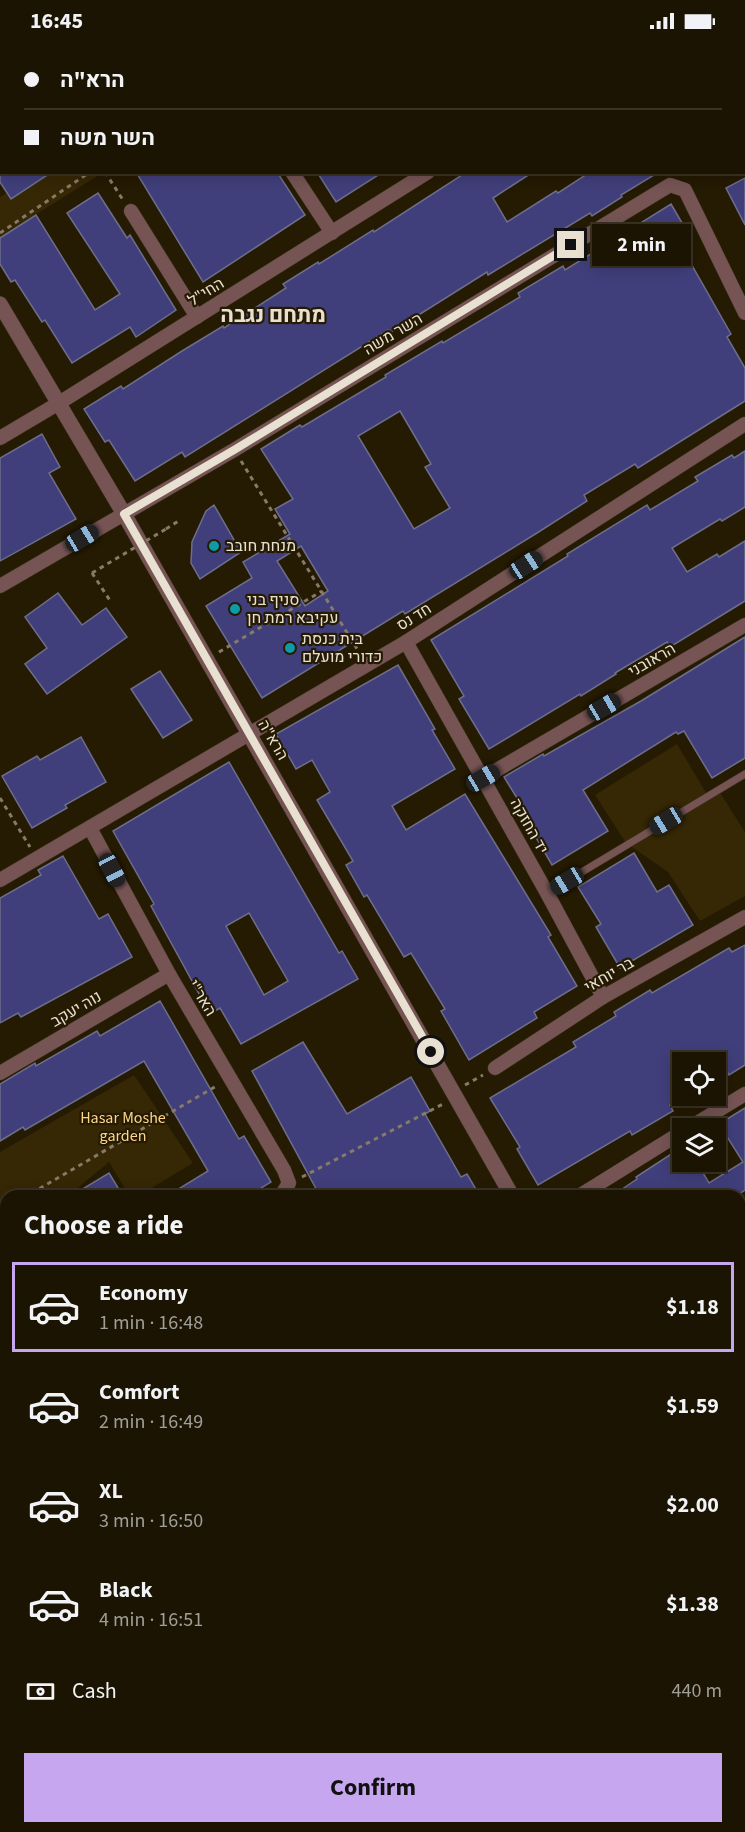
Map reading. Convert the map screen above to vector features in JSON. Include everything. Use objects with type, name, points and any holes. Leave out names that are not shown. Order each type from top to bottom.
[{"type":"street","points":[[293,174],[332,233]]},
{"type":"street","name":"החי\"ל","points":[[0,438],[425,174]]},
{"type":"street","name":"השר משה","points":[[0,586],[234,450],[670,185],[686,190],[745,313]]},
{"type":"street","points":[[131,212],[197,316]]},
{"type":"street","name":"הרא\"ה","points":[[0,304],[124,514],[509,1190]]},
{"type":"street","name":"חד נס","points":[[0,880],[406,642],[745,424]]},
{"type":"street","name":"הראובני","points":[[483,778],[745,625]]},
{"type":"street","name":"יד החזקה","points":[[406,642],[548,893],[603,997]]},
{"type":"street","name":"האר\"י","points":[[90,828],[169,974],[290,1183]]},
{"type":"street","name":"בר יוחאי","points":[[495,1068],[603,997],[745,917]]},
{"type":"street","name":"נוה יעקב","points":[[0,1073],[169,974]]},
{"type":"street","points":[[705,1118],[745,1094]]},
{"type":"street","points":[[589,1190],[672,1138]]},
{"type":"street","points":[[285,1190],[290,1183]]},
{"type":"lane","points":[[548,893],[745,774]]},
{"type":"path","points":[[0,233],[87,174]]},
{"type":"path","points":[[106,174],[131,212]]},
{"type":"path","points":[[234,450],[367,665]]},
{"type":"path","points":[[111,602],[92,573],[180,520]]},
{"type":"path","points":[[207,659],[322,591]]},
{"type":"path","points":[[0,798],[37,859]]},
{"type":"path","points":[[290,1183],[455,1094],[495,1068]]},
{"type":"path","points":[[37,1190],[230,1078]]},
{"type":"green space","points":[[37,174],[100,174],[0,237],[0,197]]},
{"type":"green space","points":[[677,744],[708,796],[719,791],[745,832],[745,896],[700,921],[668,872],[626,843],[595,795]]},
{"type":"green space","name":"Hasar Moshe garden","points":[[134,1075],[193,1163],[148,1190],[126,1190],[109,1162],[75,1190],[0,1190],[0,1152]]},
{"type":"building","points":[[0,174],[49,174],[11,199],[0,182]]},
{"type":"building","points":[[137,174],[278,174],[305,215],[203,282]]},
{"type":"building","points":[[318,174],[380,174],[336,202]]},
{"type":"building","points":[[463,174],[530,174],[493,198],[507,222],[587,174],[656,174],[592,216],[590,213],[488,275],[487,272],[390,333],[388,330],[185,457],[182,452],[135,481],[109,440],[105,442],[84,409],[121,386],[123,389],[223,326],[224,328],[286,288],[283,284],[373,230],[374,232]]},
{"type":"building","points":[[745,178],[745,225],[726,188]]},
{"type":"building","points":[[98,193],[127,238],[130,235],[176,310],[136,337],[130,327],[72,363],[45,320],[42,322],[15,280],[11,282],[0,264],[0,238],[36,215],[95,310],[120,294],[67,213]]},
{"type":"building","points":[[671,204],[692,240],[681,246],[731,334],[727,337],[745,368],[745,401],[638,468],[635,464],[584,495],[587,501],[537,533],[405,614],[403,611],[262,698],[206,606],[252,578],[243,562],[290,534],[275,509],[293,499],[261,449],[520,297],[518,293],[563,266],[565,270]],"holes":[[[400,411],[431,464],[425,467],[450,508],[414,529],[358,436]],[[301,546],[328,591],[305,606],[277,561]]]},
{"type":"building","points":[[42,434],[60,467],[49,473],[76,519],[0,561],[0,458]]},
{"type":"building","points":[[745,451],[745,507],[672,548],[687,572],[717,554],[719,557],[745,541],[745,601],[670,647],[667,642],[581,696],[580,694],[489,749],[459,699],[464,696],[431,640],[647,505],[650,510],[698,481],[695,477],[732,455],[734,458]]},
{"type":"building","name":"מנחת חובב","points":[[214,505],[241,552],[200,579],[191,563],[192,542],[206,511]]},
{"type":"building","points":[[58,593],[82,625],[106,608],[127,637],[47,694],[25,664],[47,648],[25,617]]},
{"type":"building","points":[[745,637],[745,758],[712,778],[684,731],[678,734],[676,732],[583,790],[608,831],[552,865],[534,834],[538,832],[504,777],[641,701]]},
{"type":"building","points":[[398,665],[455,769],[392,806],[406,830],[465,794],[551,935],[548,937],[577,986],[534,1012],[537,1018],[469,1060],[441,1011],[445,1009],[411,953],[404,957],[367,895],[364,897],[346,865],[353,861],[317,800],[330,792],[312,760],[296,769],[276,734]]},
{"type":"building","points":[[160,671],[192,720],[163,738],[131,689]]},
{"type":"building","points":[[81,737],[106,782],[65,805],[67,808],[32,828],[2,776],[37,756],[40,760]]},
{"type":"building","points":[[229,762],[339,953],[342,951],[358,979],[241,1044],[220,1008],[210,1014],[151,906],[154,904],[113,831]],"holes":[[[249,913],[288,981],[264,995],[226,926]]]},
{"type":"building","points":[[634,853],[657,892],[669,885],[693,925],[620,968],[596,927],[601,924],[578,887]]},
{"type":"building","points":[[63,856],[99,919],[108,914],[132,957],[21,1017],[18,1013],[0,1023],[0,898],[41,875],[38,870]]},
{"type":"building","points":[[745,945],[745,1065],[729,1075],[726,1069],[726,1052],[672,1052],[672,1104],[670,1105],[673,1111],[632,1135],[630,1131],[538,1185],[517,1149],[520,1147],[490,1098],[576,1047],[573,1042],[616,1016],[614,1012],[650,990],[652,993],[729,948],[732,952]]},
{"type":"building","points":[[160,1001],[239,1139],[244,1136],[271,1182],[258,1190],[177,1190],[208,1171],[144,1061],[25,1130],[23,1127],[0,1141],[0,1084],[97,1031],[100,1036]]},
{"type":"building","points":[[303,1042],[347,1114],[411,1077],[430,1111],[425,1114],[461,1177],[467,1174],[476,1190],[317,1190],[252,1071]]},
{"type":"building","points":[[745,1108],[745,1190],[621,1190],[672,1154],[672,1172],[702,1172],[709,1183],[743,1162],[726,1135],[726,1120]]},
{"type":"building","points":[[109,1173],[119,1190],[81,1190]]},
{"type":"place","name":"מנחת חובב","points":[[214,546]]},
{"type":"place","name":"סניף בני עקיבא רמת חן","points":[[235,609]]},
{"type":"place","name":"בית כנסת כדורי מועלם","points":[[290,648]]},
{"type":"district","name":"מתחם נגבה","points":[[273,315]]},
{"type":"route","points":[[431,1052],[124,514],[234,450],[571,245]]}]
